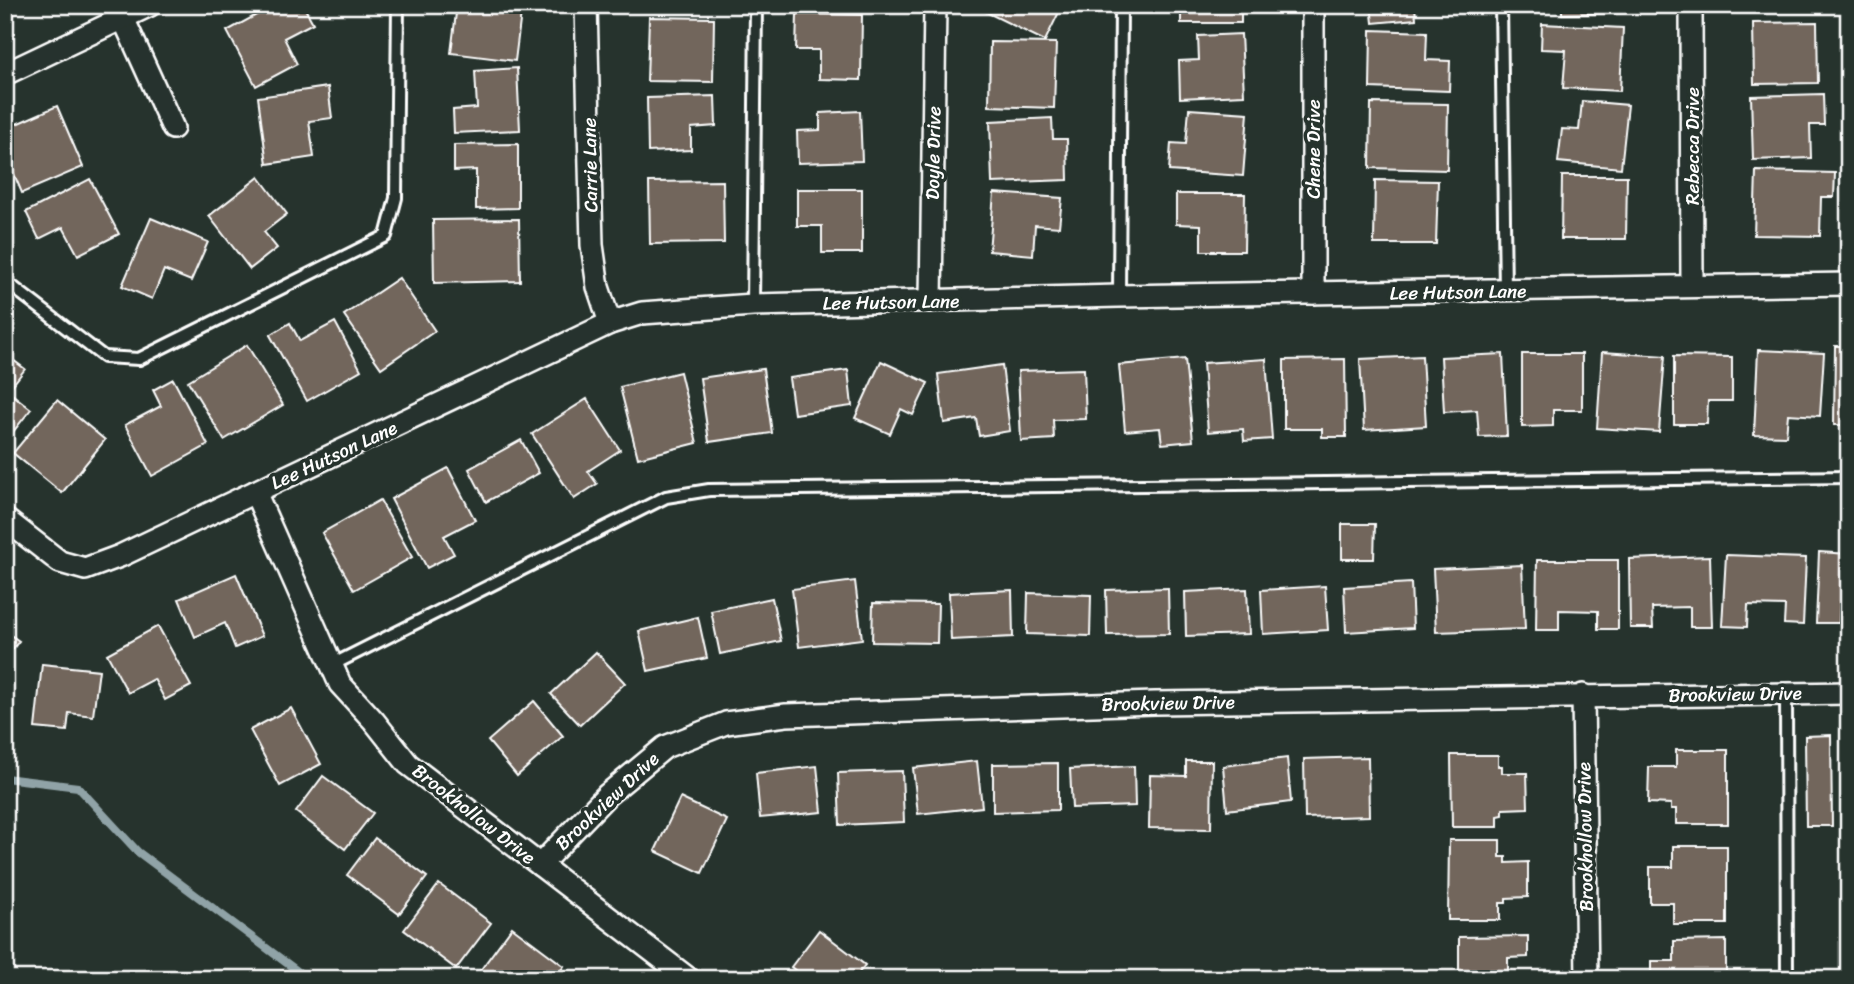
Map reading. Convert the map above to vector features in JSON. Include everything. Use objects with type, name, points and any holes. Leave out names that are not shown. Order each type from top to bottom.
[{"type":"street","points":[[5,74],[150,5]]},
{"type":"street","name":"Carrie Lane","points":[[586,5],[592,245],[598,287],[610,323]]},
{"type":"street","name":"Doyle Drive","points":[[931,301],[934,5]]},
{"type":"street","name":"Chene Drive","points":[[1312,5],[1313,293]]},
{"type":"street","name":"Rebecca Drive","points":[[1691,5],[1692,286]]},
{"type":"street","points":[[123,18],[173,128]]},
{"type":"street","name":"Lee Hutson Lane","points":[[5,519],[60,562],[85,569],[120,556],[610,323],[642,313],[753,305],[1119,296],[1849,284]]},
{"type":"street","name":"Brookhollow Drive","points":[[256,492],[340,684],[408,764],[689,979]]},
{"type":"street","name":"Brookview Drive","points":[[540,865],[607,795],[665,747],[726,723],[786,715],[1114,704],[1849,692]]},
{"type":"street","name":"Brookhollow Drive","points":[[1583,695],[1587,979]]},
{"type":"lane","points":[[5,281],[104,357],[139,359],[386,236],[396,198],[398,5]]},
{"type":"lane","points":[[753,305],[756,5]]},
{"type":"lane","points":[[1119,296],[1121,5]]},
{"type":"lane","points":[[1501,5],[1505,291]]},
{"type":"lane","points":[[332,665],[666,497],[709,490],[1849,477]]},
{"type":"lane","points":[[1786,693],[1787,979]]},
{"type":"building","points":[[275,5],[303,5],[313,23],[284,38],[297,64],[256,86],[227,31]]},
{"type":"building","points":[[457,5],[522,5],[515,61],[451,53]]},
{"type":"building","points":[[989,5],[1062,6],[1045,41],[986,12]]},
{"type":"building","points":[[1181,5],[1241,5],[1241,23],[1181,23]]},
{"type":"building","points":[[1371,5],[1415,5],[1416,19],[1373,23]]},
{"type":"building","points":[[1562,5],[1624,5],[1624,13],[1562,14]]},
{"type":"building","points":[[1751,5],[1814,5],[1814,12],[1751,12]]},
{"type":"building","points":[[797,14],[862,15],[861,80],[819,79],[819,50],[796,50]]},
{"type":"building","points":[[649,17],[714,18],[713,82],[647,81]]},
{"type":"building","points":[[1817,22],[1818,83],[1754,84],[1753,23]]},
{"type":"building","points":[[1542,24],[1623,28],[1620,91],[1563,88],[1566,50],[1541,49]]},
{"type":"building","points":[[1371,30],[1427,32],[1426,60],[1450,61],[1449,91],[1370,88]]},
{"type":"building","points":[[1241,34],[1244,95],[1180,98],[1179,61],[1199,60],[1198,36]]},
{"type":"building","points":[[990,42],[1056,43],[1054,108],[989,106]]},
{"type":"building","points":[[517,68],[520,130],[454,133],[453,110],[477,108],[475,71]]},
{"type":"building","points":[[328,87],[332,118],[309,121],[314,157],[267,164],[258,97]]},
{"type":"building","points":[[1823,94],[1824,125],[1810,125],[1811,158],[1753,160],[1751,96]]},
{"type":"building","points":[[715,96],[716,126],[691,128],[691,150],[648,152],[647,98]]},
{"type":"building","points":[[1582,101],[1628,105],[1621,168],[1558,162],[1562,129],[1579,130]]},
{"type":"building","points":[[1371,103],[1448,104],[1447,170],[1370,168]]},
{"type":"building","points":[[57,106],[83,167],[22,193],[5,153],[5,129]]},
{"type":"building","points":[[1189,109],[1248,113],[1243,176],[1169,171],[1171,143],[1186,144]]},
{"type":"building","points":[[860,111],[862,161],[798,163],[797,131],[820,130],[820,113]]},
{"type":"building","points":[[1052,118],[1053,139],[1067,139],[1068,180],[992,183],[990,121]]},
{"type":"building","points":[[518,144],[518,208],[476,209],[476,170],[454,171],[454,145]]},
{"type":"building","points":[[1756,171],[1835,173],[1834,197],[1821,197],[1820,236],[1754,235]]},
{"type":"building","points":[[1562,176],[1627,176],[1626,239],[1561,239]]},
{"type":"building","points":[[259,177],[287,214],[264,232],[277,248],[250,269],[209,216]]},
{"type":"building","points":[[90,179],[119,234],[78,255],[63,227],[39,239],[26,212]]},
{"type":"building","points":[[1375,180],[1438,181],[1436,244],[1374,244]]},
{"type":"building","points":[[723,181],[724,243],[650,244],[649,182]]},
{"type":"building","points":[[797,189],[862,189],[862,253],[822,253],[822,226],[797,226]]},
{"type":"building","points":[[994,193],[1062,198],[1059,227],[1035,225],[1033,255],[989,251]]},
{"type":"building","points":[[1176,194],[1245,194],[1244,251],[1201,251],[1201,225],[1176,224]]},
{"type":"building","points":[[151,218],[208,242],[191,281],[164,270],[152,299],[122,286]]},
{"type":"building","points":[[519,219],[520,281],[434,283],[433,220]]},
{"type":"building","points":[[399,278],[435,331],[381,368],[344,315]]},
{"type":"building","points":[[335,322],[361,370],[307,401],[270,335],[290,323],[300,341]]},
{"type":"building","points":[[247,345],[283,405],[224,440],[188,381]]},
{"type":"building","points":[[1835,346],[1849,346],[1849,425],[1834,425]]},
{"type":"building","points":[[1758,350],[1824,353],[1820,416],[1788,414],[1786,436],[1754,435]]},
{"type":"building","points":[[1602,352],[1665,356],[1659,432],[1597,428]]},
{"type":"building","points":[[5,354],[25,369],[8,391],[31,409],[5,442]]},
{"type":"building","points":[[1503,354],[1507,436],[1479,437],[1477,410],[1444,412],[1441,357]]},
{"type":"building","points":[[1522,354],[1582,354],[1582,410],[1553,410],[1553,426],[1522,427]]},
{"type":"building","points":[[1422,356],[1426,426],[1364,430],[1360,359]]},
{"type":"building","points":[[1674,356],[1732,357],[1732,401],[1708,401],[1707,424],[1674,424]]},
{"type":"building","points":[[1185,359],[1193,441],[1162,444],[1160,428],[1125,431],[1119,365]]},
{"type":"building","points":[[1266,359],[1272,439],[1244,441],[1243,429],[1208,432],[1203,363]]},
{"type":"building","points":[[1345,359],[1346,437],[1322,437],[1322,429],[1284,429],[1284,360]]},
{"type":"building","points":[[881,361],[928,383],[913,415],[901,409],[890,434],[855,418]]},
{"type":"building","points":[[1002,365],[1010,431],[979,436],[976,418],[944,423],[938,374]]},
{"type":"building","points":[[763,369],[772,433],[709,442],[700,378]]},
{"type":"building","points":[[1084,369],[1086,419],[1053,420],[1054,439],[1021,441],[1018,371]]},
{"type":"building","points":[[848,370],[852,406],[794,414],[789,378]]},
{"type":"building","points":[[680,372],[697,443],[638,458],[620,387]]},
{"type":"building","points":[[173,379],[208,445],[152,476],[125,425],[161,406],[153,390]]},
{"type":"building","points":[[587,399],[620,450],[588,471],[597,484],[574,499],[532,434]]},
{"type":"building","points":[[57,400],[105,440],[62,493],[13,453]]},
{"type":"building","points":[[521,440],[539,473],[486,502],[469,469]]},
{"type":"building","points":[[448,468],[475,520],[444,536],[454,554],[427,568],[391,499]]},
{"type":"building","points":[[380,500],[412,557],[354,590],[322,533]]},
{"type":"building","points":[[1342,524],[1375,524],[1374,559],[1342,559]]},
{"type":"building","points":[[1819,552],[1849,554],[1849,603],[1840,602],[1839,623],[1816,623]]},
{"type":"building","points":[[1726,555],[1806,558],[1803,625],[1784,624],[1785,606],[1748,605],[1747,627],[1722,626]]},
{"type":"building","points":[[1710,556],[1712,627],[1690,627],[1690,607],[1652,608],[1653,628],[1630,628],[1629,559]]},
{"type":"building","points":[[1537,560],[1618,560],[1618,629],[1598,629],[1598,611],[1559,610],[1559,630],[1536,630]]},
{"type":"building","points":[[1522,565],[1525,629],[1436,632],[1433,569]]},
{"type":"building","points":[[236,574],[262,636],[235,648],[225,623],[195,637],[179,599]]},
{"type":"building","points":[[855,581],[862,639],[799,647],[792,589]]},
{"type":"building","points":[[1411,583],[1413,628],[1346,632],[1344,587]]},
{"type":"building","points":[[1325,586],[1328,630],[1263,634],[1261,590]]},
{"type":"building","points":[[1168,588],[1169,634],[1107,635],[1106,590]]},
{"type":"building","points":[[1247,589],[1249,634],[1186,636],[1185,592]]},
{"type":"building","points":[[1012,590],[1013,637],[951,640],[949,593]]},
{"type":"building","points":[[1028,593],[1091,595],[1090,636],[1027,634]]},
{"type":"building","points":[[772,598],[781,641],[720,654],[711,611]]},
{"type":"building","points":[[873,603],[938,604],[937,643],[872,642]]},
{"type":"building","points":[[698,617],[707,658],[648,671],[639,631]]},
{"type":"building","points":[[158,626],[191,686],[165,700],[154,679],[128,693],[107,654]]},
{"type":"building","points":[[5,631],[19,641],[5,659]]},
{"type":"building","points":[[596,652],[625,683],[580,725],[551,694]]},
{"type":"building","points":[[42,664],[99,670],[93,716],[69,713],[67,731],[35,728]]},
{"type":"building","points":[[534,701],[563,736],[517,776],[488,741]]},
{"type":"building","points":[[291,708],[321,764],[280,786],[250,730]]},
{"type":"building","points":[[1831,735],[1832,826],[1806,826],[1805,736]]},
{"type":"building","points":[[1676,750],[1728,750],[1728,824],[1676,824],[1676,809],[1671,809],[1671,804],[1648,803],[1649,767],[1676,767]]},
{"type":"building","points":[[1451,755],[1498,755],[1498,766],[1502,766],[1502,773],[1527,773],[1528,808],[1503,809],[1503,815],[1498,816],[1498,827],[1452,827]]},
{"type":"building","points":[[1368,757],[1369,816],[1305,818],[1304,759]]},
{"type":"building","points":[[1287,758],[1291,802],[1227,810],[1223,766]]},
{"type":"building","points":[[977,761],[982,807],[918,814],[913,768]]},
{"type":"building","points":[[1186,761],[1212,761],[1211,829],[1149,828],[1150,775],[1186,776]]},
{"type":"building","points":[[1058,763],[1058,810],[993,812],[993,764]]},
{"type":"building","points":[[817,766],[822,812],[760,818],[756,773]]},
{"type":"building","points":[[1134,766],[1135,806],[1072,808],[1070,769]]},
{"type":"building","points":[[902,771],[904,822],[840,825],[838,773]]},
{"type":"building","points":[[323,776],[373,813],[345,849],[296,812]]},
{"type":"building","points":[[680,798],[727,820],[702,873],[655,851]]},
{"type":"building","points":[[375,838],[427,877],[399,914],[347,875]]},
{"type":"building","points":[[1449,840],[1500,840],[1500,857],[1506,857],[1506,863],[1528,862],[1528,897],[1506,898],[1506,903],[1500,903],[1500,920],[1448,920]]},
{"type":"building","points":[[1673,846],[1727,846],[1727,924],[1673,924],[1673,903],[1650,903],[1650,867],[1673,867]]},
{"type":"building","points":[[439,884],[491,923],[456,969],[404,930]]},
{"type":"building","points":[[512,927],[564,966],[555,979],[474,979]]},
{"type":"building","points":[[819,930],[865,965],[854,979],[806,979],[791,967]]},
{"type":"building","points":[[1528,936],[1528,957],[1508,958],[1508,979],[1459,979],[1459,937]]},
{"type":"building","points":[[1726,940],[1726,979],[1651,979],[1651,961],[1674,961],[1674,941]]},
{"type":"building","points":[[1180,971],[1226,979],[1178,979]]},
{"type":"waterway","points":[[5,778],[78,787],[138,852],[308,979]]}]
